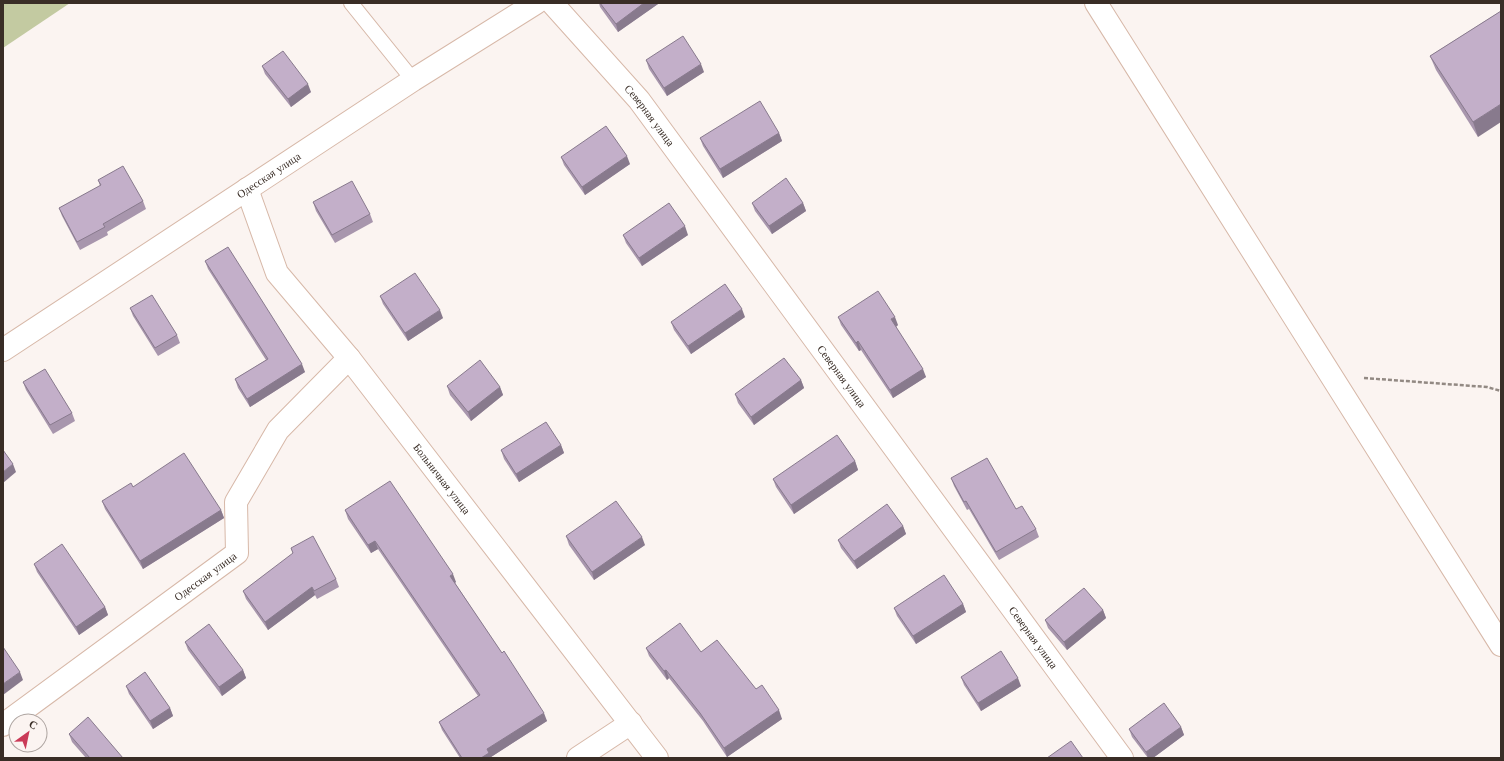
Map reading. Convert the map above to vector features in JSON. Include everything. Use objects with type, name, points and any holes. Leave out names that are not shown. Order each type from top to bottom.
[{"type":"street","name":"Одесская улица","points":[[3,350],[413,80],[536,3]]},
{"type":"street","name":"Северная улица","points":[[552,3],[639,100],[1122,758]]},
{"type":"street","points":[[1096,3],[1501,645]]},
{"type":"street","name":"Больничная улица","points":[[247,189],[277,273],[348,358],[657,758]]},
{"type":"street","name":"Одесская улица","points":[[3,725],[237,553],[236,502],[278,430],[348,358]]},
{"type":"street","points":[[578,758],[631,723]]},
{"type":"lane","points":[[350,3],[413,80]]},
{"type":"path","points":[[1330,375],[1487,387],[1501,390]]},
{"type":"green space","points":[[3,3],[70,3],[3,48]]},
{"type":"building","points":[[600,3],[644,3],[616,24]]},
{"type":"building","points":[[1501,11],[1501,104],[1473,122],[1430,56]]},
{"type":"building","points":[[683,36],[701,64],[664,88],[646,60]]},
{"type":"building","points":[[283,51],[308,84],[288,99],[262,66]]},
{"type":"building","points":[[760,101],[779,133],[720,169],[700,138]]},
{"type":"building","points":[[606,126],[627,156],[582,187],[561,157]]},
{"type":"building","points":[[123,166],[143,201],[103,224],[105,227],[77,242],[59,208],[101,185],[98,180]]},
{"type":"building","points":[[786,178],[803,203],[769,226],[752,203]]},
{"type":"building","points":[[352,181],[370,214],[332,235],[313,202]]},
{"type":"building","points":[[669,203],[685,226],[639,258],[623,235]]},
{"type":"building","points":[[228,247],[302,364],[247,399],[235,379],[268,359],[205,261]]},
{"type":"building","points":[[415,273],[440,310],[405,333],[380,296]]},
{"type":"building","points":[[725,284],[742,309],[688,346],[671,322]]},
{"type":"building","points":[[878,291],[895,317],[891,319],[923,369],[890,390],[858,341],[856,343],[838,317]]},
{"type":"building","points":[[152,295],[177,335],[155,348],[130,308]]},
{"type":"building","points":[[784,358],[801,380],[751,417],[735,394]]},
{"type":"building","points":[[480,360],[500,387],[468,412],[447,386]]},
{"type":"building","points":[[45,369],[72,413],[50,425],[23,382]]},
{"type":"building","points":[[546,422],[561,445],[516,474],[501,450]]},
{"type":"building","points":[[837,435],[855,461],[791,505],[773,479]]},
{"type":"building","points":[[3,450],[13,464],[3,472]]},
{"type":"building","points":[[184,453],[221,510],[140,561],[102,501],[131,483],[133,487]]},
{"type":"building","points":[[987,458],[1016,509],[1022,506],[1036,529],[996,552],[966,501],[964,502],[951,478]]},
{"type":"building","points":[[390,481],[453,574],[450,576],[502,653],[504,651],[544,713],[487,749],[489,753],[481,758],[462,758],[439,722],[480,695],[375,541],[368,545],[345,510]]},
{"type":"building","points":[[616,501],[642,537],[592,572],[566,536]]},
{"type":"building","points":[[887,504],[903,526],[854,561],[838,540]]},
{"type":"building","points":[[313,536],[336,579],[314,591],[312,587],[265,622],[243,591],[293,553],[291,548]]},
{"type":"building","points":[[62,544],[105,607],[76,627],[34,564]]},
{"type":"building","points":[[944,575],[963,604],[913,636],[894,608]]},
{"type":"building","points":[[1084,588],[1103,610],[1064,642],[1045,620]]},
{"type":"building","points":[[680,623],[701,652],[717,640],[756,689],[762,685],[779,710],[724,748],[700,713],[666,670],[664,671],[646,648]]},
{"type":"building","points":[[209,624],[243,670],[219,687],[185,642]]},
{"type":"building","points":[[3,647],[20,672],[3,684]]},
{"type":"building","points":[[1001,651],[1018,678],[978,703],[961,677]]},
{"type":"building","points":[[145,672],[170,708],[150,721],[126,686]]},
{"type":"building","points":[[1164,703],[1181,727],[1146,752],[1129,729]]},
{"type":"building","points":[[88,717],[123,758],[90,758],[69,734]]},
{"type":"building","points":[[1071,741],[1083,758],[1047,758]]}]
